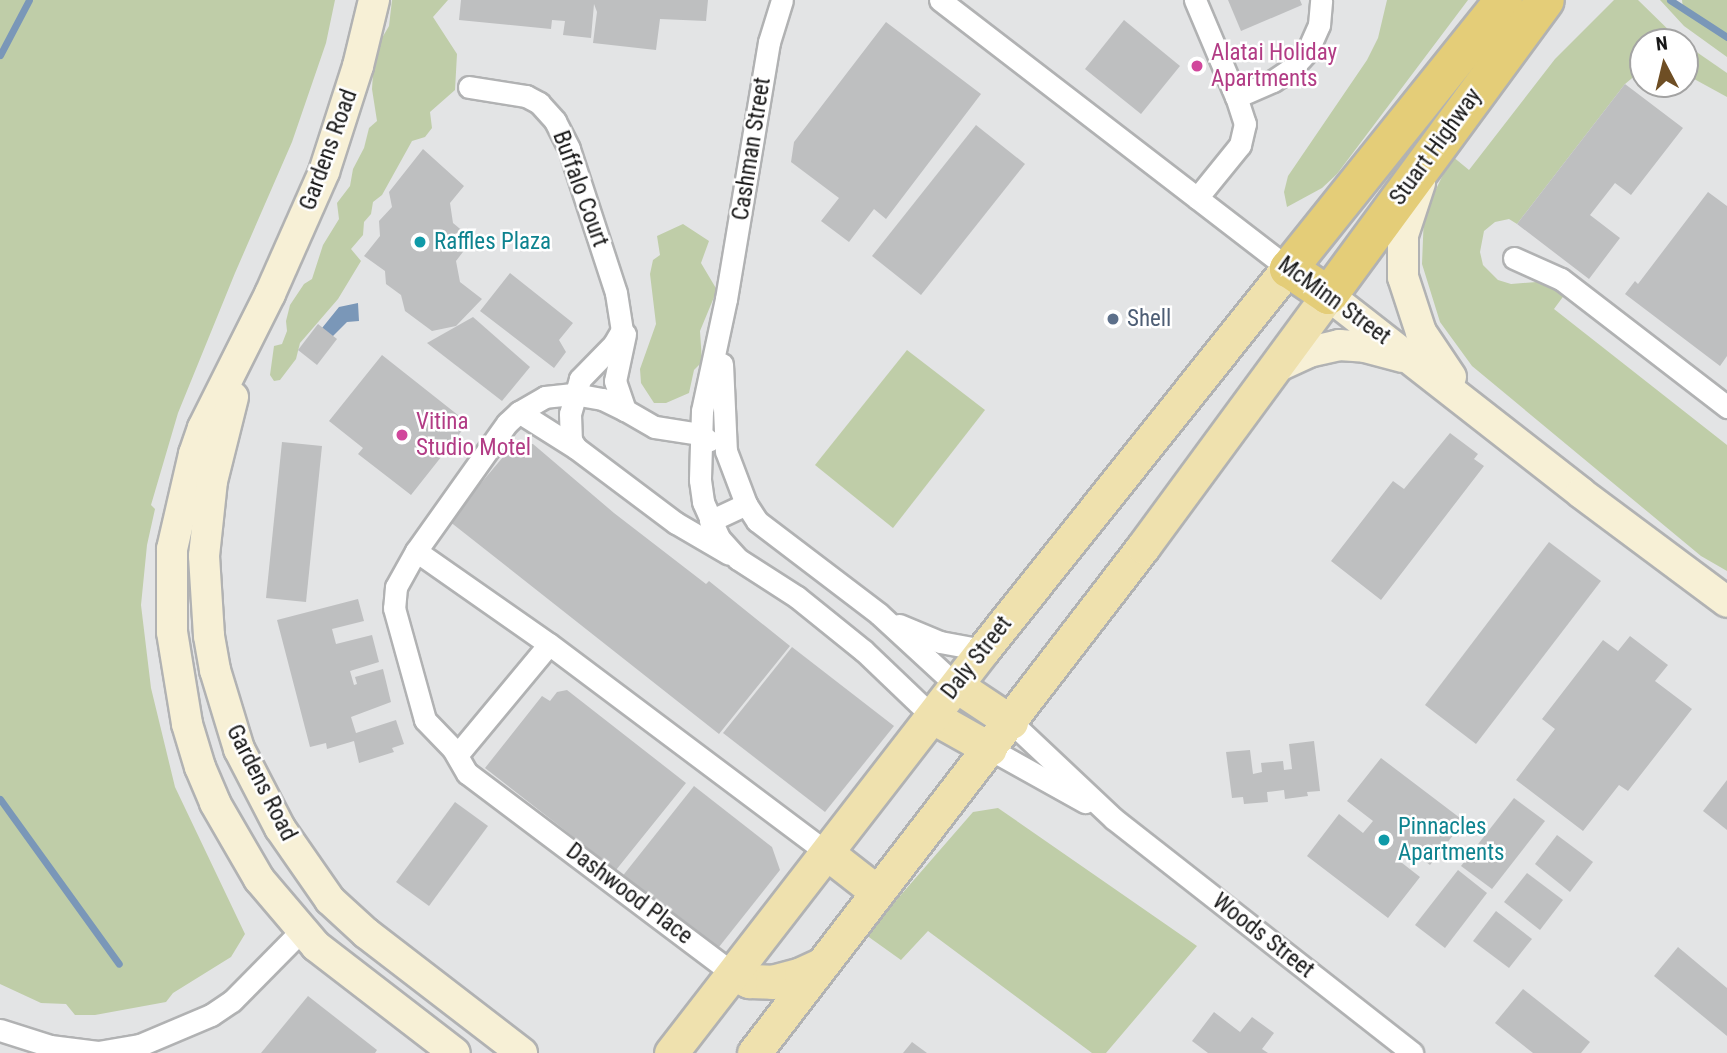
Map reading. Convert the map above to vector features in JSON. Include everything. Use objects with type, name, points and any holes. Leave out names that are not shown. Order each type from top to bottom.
[{"type":"highway","name":"Stuart Highway","points":[[1288,268],[1503,0]]},
{"type":"highway","name":"Stuart Highway","points":[[1328,295],[1545,0]]},
{"type":"highway","name":"McMinn Street","points":[[1288,268],[1328,295]]},
{"type":"main road","name":"Daly Street","points":[[671,1053],[983,650],[1288,268]]},
{"type":"main road","points":[[754,1053],[1011,722],[1279,366],[1328,295]]},
{"type":"main road","points":[[957,686],[1011,722]]},
{"type":"main road","points":[[933,717],[990,749]]},
{"type":"main road","points":[[827,853],[877,892]]},
{"type":"main road","name":"Dashwood Place","points":[[734,974],[749,981],[772,982],[801,975],[820,965]]},
{"type":"street","name":"Gardens Road","points":[[374,0],[336,139],[270,294],[241,372],[212,481],[204,556],[209,636],[225,710],[239,750],[280,828],[330,900],[366,933],[522,1053]]},
{"type":"street","name":"Cashman Street","points":[[700,434],[726,299],[769,43],[782,0]]},
{"type":"street","name":"McMinn Street","points":[[940,0],[1288,268]]},
{"type":"street","points":[[1195,0],[1245,124],[1240,145],[1197,198]]},
{"type":"street","points":[[1236,97],[1273,81],[1291,69],[1307,52],[1319,25],[1321,0]]},
{"type":"street","name":"Buffalo Court","points":[[469,87],[526,96],[539,103],[555,121],[569,149],[621,320],[625,339],[615,381],[625,410]]},
{"type":"street","points":[[1444,135],[1408,214],[1402,252],[1403,277],[1412,311],[1435,356],[1464,393],[1491,420]]},
{"type":"street","points":[[1514,258],[1562,279],[1727,407]]},
{"type":"street","name":"Gardens Road","points":[[270,294],[203,428],[184,489],[172,549],[172,632],[187,724],[215,803],[259,879],[302,930],[336,964],[454,1053]]},
{"type":"street","name":"McMinn Street","points":[[1328,295],[1419,362],[1581,493],[1727,603]]},
{"type":"street","name":"Cashman Street","points":[[726,299],[721,384],[726,452]]},
{"type":"street","points":[[576,448],[569,432],[573,394],[580,379],[614,344],[621,320]]},
{"type":"street","points":[[1279,366],[1308,352],[1339,345],[1385,351],[1419,362]]},
{"type":"street","points":[[933,717],[864,651],[797,597],[684,528],[576,448],[519,412],[545,397],[573,394],[602,398],[655,427],[700,434],[726,452],[746,504],[768,531],[879,614],[957,686]]},
{"type":"street","name":"Dashwood Place","points":[[519,412],[507,423],[416,551],[396,587],[394,608],[425,720],[457,755],[467,773],[734,974]]},
{"type":"street","points":[[700,434],[700,480],[710,521],[719,538],[738,559]]},
{"type":"street","points":[[710,521],[746,504]]},
{"type":"street","points":[[416,551],[550,644],[827,853]]},
{"type":"street","points":[[797,597],[819,569]]},
{"type":"street","points":[[879,614],[940,642],[983,650]]},
{"type":"street","points":[[457,755],[550,644]]},
{"type":"street","name":"Woods Street","points":[[1011,722],[1114,819],[1412,1053]]},
{"type":"street","name":"Woods Street","points":[[990,749],[1114,819]]},
{"type":"street","points":[[0,1030],[50,1046],[98,1052],[140,1045],[211,1016],[240,993],[330,900]]},
{"type":"street","points":[[417,1025],[442,992]]},
{"type":"green space","points":[[0,0],[335,0],[326,43],[292,142],[178,413],[151,505],[155,509],[147,545],[141,605],[151,688],[175,787],[245,934],[231,957],[173,993],[166,1002],[95,1015],[75,1015],[66,1004],[41,1003],[0,984]]},
{"type":"green space","points":[[392,0],[448,0],[433,17],[457,54],[455,90],[430,112],[432,128],[425,137],[412,141],[382,195],[373,202],[371,214],[364,222],[363,235],[351,249],[361,261],[338,299],[300,343],[296,359],[280,380],[274,381],[270,375],[274,346],[282,344],[287,331],[286,321],[290,305],[304,284],[312,279],[323,245],[339,219],[337,203],[350,186],[353,169],[364,148],[369,128],[377,121],[372,89],[373,73],[382,38],[389,26]]},
{"type":"green space","points":[[1387,0],[1468,0],[1337,174],[1322,188],[1287,207],[1284,192],[1288,176],[1367,60],[1378,38]]},
{"type":"green space","points":[[1614,0],[1638,0],[1667,28],[1629,28],[1629,81],[1517,224],[1509,219],[1495,222],[1484,231],[1480,252],[1483,265],[1498,280],[1511,284],[1549,281],[1565,294],[1554,309],[1727,445],[1727,571],[1701,556],[1472,366],[1440,322],[1422,264],[1424,214],[1452,156],[1469,170],[1555,59]]},
{"type":"green space","points":[[1660,0],[1670,0],[1683,9],[1682,0],[1727,0],[1727,37],[1708,26],[1727,38],[1727,57],[1699,37],[1699,28],[1684,26]]},
{"type":"green space","points":[[1699,54],[1727,73],[1727,97],[1699,82]]},
{"type":"green space","points":[[683,224],[709,241],[701,263],[717,290],[700,331],[702,362],[694,370],[689,393],[666,403],[654,403],[641,383],[640,369],[656,324],[650,274],[653,260],[660,255],[657,236]]},
{"type":"green space","points":[[907,350],[985,410],[893,528],[815,465]]},
{"type":"green space","points":[[998,808],[1197,946],[1106,1053],[1092,1053],[928,931],[901,960],[866,935],[973,812]]},
{"type":"water","points":[[358,303],[359,321],[347,322],[328,341],[318,333],[339,307]]},
{"type":"building","points":[[461,0],[708,0],[706,21],[660,19],[656,50],[593,43],[597,12],[594,4],[591,38],[563,35],[565,21],[552,20],[551,29],[459,20]]},
{"type":"building","points":[[1228,0],[1300,0],[1302,5],[1241,31]]},
{"type":"building","points":[[1124,20],[1180,66],[1141,114],[1085,69]]},
{"type":"building","points":[[886,22],[981,94],[886,219],[874,209],[849,242],[821,221],[839,198],[791,162],[794,142]]},
{"type":"building","points":[[1625,84],[1629,87],[1629,98],[1643,98],[1683,128],[1631,195],[1615,183],[1590,215],[1620,238],[1589,279],[1517,224]]},
{"type":"building","points":[[976,125],[1025,164],[921,295],[872,256]]},
{"type":"building","name":"Raffles Plaza","points":[[423,149],[464,186],[450,203],[453,223],[465,233],[466,248],[456,261],[460,282],[482,299],[456,326],[432,331],[405,311],[401,295],[386,284],[385,271],[364,256],[380,236],[379,221],[392,207],[389,192]]},
{"type":"building","points":[[1708,192],[1727,206],[1727,356],[1720,366],[1625,294],[1635,281],[1638,284]]},
{"type":"building","points":[[510,273],[573,323],[559,340],[566,352],[554,368],[480,311]]},
{"type":"building","points":[[473,317],[530,367],[502,401],[427,343]]},
{"type":"building","points":[[318,324],[337,339],[317,365],[298,350]]},
{"type":"building","name":"Vitina Studio Motel","points":[[382,355],[468,423],[411,495],[358,454],[363,448],[329,421]]},
{"type":"building","points":[[1450,433],[1478,454],[1474,459],[1484,466],[1381,600],[1331,561],[1393,481],[1404,489]]},
{"type":"building","points":[[282,442],[322,446],[306,602],[266,598]]},
{"type":"building","points":[[514,444],[533,444],[614,513],[706,584],[709,581],[790,646],[719,734],[449,521]]},
{"type":"building","points":[[1549,542],[1601,581],[1476,744],[1425,705]]},
{"type":"building","points":[[358,599],[364,621],[332,629],[336,644],[372,635],[379,662],[350,671],[354,685],[357,684],[355,677],[383,669],[391,702],[351,717],[356,733],[396,720],[404,744],[392,748],[394,752],[359,763],[354,741],[327,749],[326,743],[310,747],[277,620]]},
{"type":"building","points":[[1630,636],[1668,665],[1655,681],[1692,709],[1628,791],[1619,785],[1583,831],[1516,780],[1555,729],[1542,719],[1603,640],[1618,651]]},
{"type":"building","points":[[792,647],[894,726],[825,812],[723,733]]},
{"type":"building","points":[[567,690],[686,783],[616,870],[485,768],[542,696],[550,701],[557,692]]},
{"type":"building","points":[[1314,741],[1320,791],[1307,792],[1308,796],[1285,799],[1284,790],[1267,792],[1268,802],[1244,804],[1243,797],[1232,798],[1226,752],[1250,750],[1253,774],[1262,772],[1261,763],[1283,761],[1284,770],[1292,769],[1289,744]]},
{"type":"building","name":"Pinnacles Apartments","points":[[1381,758],[1464,821],[1430,865],[1406,847],[1397,859],[1420,877],[1388,918],[1307,856],[1339,814],[1363,833],[1373,821],[1347,801]]},
{"type":"building","points":[[1727,780],[1727,830],[1703,811]]},
{"type":"building","points":[[694,786],[772,847],[780,870],[715,952],[621,878]]},
{"type":"building","points":[[1514,798],[1545,821],[1492,889],[1461,866]]},
{"type":"building","points":[[455,802],[488,826],[429,906],[396,882]]},
{"type":"building","points":[[1557,835],[1593,862],[1570,892],[1535,864]]},
{"type":"building","points":[[1458,870],[1487,893],[1445,948],[1415,925]]},
{"type":"building","points":[[1527,873],[1563,900],[1540,930],[1504,902]]},
{"type":"building","points":[[1496,911],[1532,939],[1509,968],[1473,941]]},
{"type":"building","points":[[1678,947],[1727,988],[1727,1036],[1654,976]]},
{"type":"building","points":[[1523,989],[1590,1042],[1581,1053],[1533,1053],[1495,1023]]},
{"type":"building","points":[[308,996],[377,1050],[375,1053],[261,1053]]},
{"type":"building","points":[[1214,1012],[1240,1032],[1252,1017],[1274,1033],[1262,1049],[1268,1053],[1208,1053],[1192,1041]]},
{"type":"building","points":[[912,1042],[927,1053],[903,1053]]},
{"type":"waterway","points":[[0,55],[29,0]]},
{"type":"waterway","points":[[1670,0],[1727,37]]},
{"type":"waterway","points":[[0,799],[119,964]]},
{"type":"place","name":"Alatai Holiday Apartments","points":[[1197,66]]},
{"type":"place","name":"Raffles Plaza","points":[[420,242]]},
{"type":"place","name":"Shell","points":[[1113,319]]},
{"type":"place","name":"Vitina Studio Motel","points":[[402,435]]},
{"type":"place","name":"Pinnacles Apartments","points":[[1384,840]]}]
